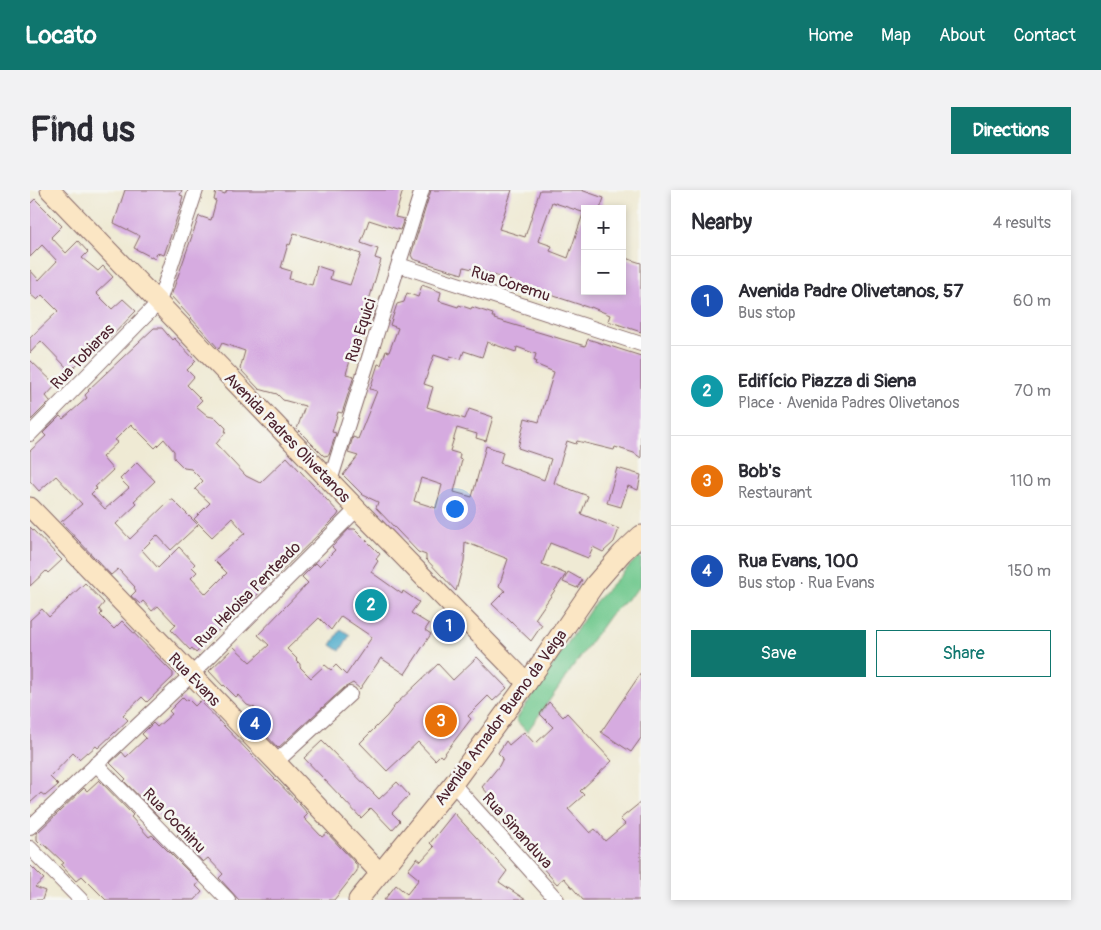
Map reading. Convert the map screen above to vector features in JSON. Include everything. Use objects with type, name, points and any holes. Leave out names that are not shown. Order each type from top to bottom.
[{"type":"street","name":"Avenida Padres Olivetanos","points":[[50,190],[527,683]]},
{"type":"street","points":[[159,302],[196,190]]},
{"type":"street","name":"Rua Equici","points":[[330,481],[422,190]]},
{"type":"street","name":"Rua Coremu","points":[[398,265],[641,344]]},
{"type":"street","name":"Rua Tobiaras","points":[[30,434],[159,302]]},
{"type":"street","name":"Rua Evans","points":[[30,507],[276,762],[380,873]]},
{"type":"street","name":"Rua Heloisa Penteado","points":[[30,827],[191,675],[357,509]]},
{"type":"street","name":"Avenida Amador Bueno da Veiga","points":[[362,899],[380,873],[453,784],[527,683],[595,584],[622,553],[641,535]]},
{"type":"street","points":[[276,762],[350,694]]},
{"type":"street","name":"Rua Cochinu","points":[[96,764],[228,900]]},
{"type":"street","name":"Rua Sinanduva","points":[[453,784],[557,900]]},
{"type":"street","points":[[30,848],[81,900]]},
{"type":"green space","points":[[639,556],[641,559],[641,586],[610,615],[527,732],[516,720],[596,601]]},
{"type":"water","points":[[341,629],[350,635],[340,651],[331,645]]},
{"type":"building","points":[[125,190],[182,190],[180,195],[183,196],[182,203],[164,255],[157,253],[155,259],[134,248],[140,236],[114,223]]},
{"type":"building","points":[[227,190],[403,190],[395,217],[404,219],[400,230],[369,220],[361,243],[378,249],[375,258],[381,260],[367,307],[375,309],[372,320],[365,318],[358,342],[356,341],[346,374],[354,376],[342,413],[338,412],[332,432],[336,433],[329,455],[324,456],[297,429],[305,406],[283,400],[277,394],[259,389],[240,369],[245,351],[222,343],[219,349],[171,296],[199,216],[211,220],[216,201],[214,200],[216,191],[225,194]],"holes":[[[294,233],[361,254],[350,285],[330,279],[332,271],[317,266],[312,285],[289,279],[291,271],[281,268],[288,244],[290,245]]]},
{"type":"building","points":[[431,190],[512,190],[499,229],[525,237],[540,190],[581,190],[604,198],[601,205],[581,205],[581,212],[552,202],[538,241],[552,246],[550,251],[568,258],[581,220],[581,295],[626,295],[626,258],[641,263],[641,332],[608,321],[610,315],[591,307],[524,286],[522,292],[509,288],[511,281],[485,272],[464,267],[462,274],[413,259],[411,255]]},
{"type":"building","points":[[35,199],[62,226],[51,237],[66,253],[78,241],[88,252],[82,258],[98,271],[103,266],[113,277],[96,293],[112,309],[123,299],[136,311],[107,341],[96,350],[94,348],[70,371],[41,341],[30,353],[30,338],[58,311],[42,295],[37,300],[30,294],[30,270],[39,280],[57,261],[42,245],[30,257],[30,204]]},
{"type":"building","points":[[422,285],[441,292],[439,301],[458,307],[459,305],[471,309],[472,307],[493,314],[492,317],[495,317],[494,319],[585,346],[588,339],[641,356],[641,458],[634,453],[615,447],[614,450],[577,441],[576,444],[567,441],[554,483],[588,496],[581,514],[619,529],[614,542],[603,552],[593,547],[588,558],[550,543],[542,564],[566,574],[535,619],[542,625],[531,641],[492,604],[505,591],[499,586],[508,559],[465,542],[464,561],[456,591],[426,559],[426,555],[418,552],[376,508],[378,502],[363,495],[343,475],[358,456],[348,453],[353,437],[358,439],[377,391],[370,389],[378,364],[381,365],[386,351],[389,352],[398,328],[390,325],[397,304],[404,302],[407,293],[418,297]],"holes":[[[487,342],[516,352],[517,347],[536,354],[535,364],[554,372],[539,422],[525,418],[518,448],[551,459],[544,480],[500,463],[503,452],[486,446],[472,497],[454,492],[462,460],[459,459],[460,454],[450,451],[457,428],[477,434],[476,438],[486,441],[493,417],[469,409],[465,419],[427,407],[433,387],[424,384],[434,355],[449,360],[450,356],[461,359],[464,351],[482,357]],[[421,478],[442,485],[436,508],[414,501]]]},
{"type":"building","points":[[154,328],[162,328],[172,340],[174,338],[196,361],[187,370],[194,377],[187,385],[202,400],[196,406],[208,416],[216,418],[226,428],[225,433],[216,444],[246,476],[260,483],[287,457],[339,513],[196,653],[192,648],[190,650],[171,630],[176,625],[158,606],[152,611],[143,601],[140,604],[131,596],[136,591],[135,587],[118,569],[111,575],[61,522],[82,504],[56,476],[39,491],[30,481],[30,451],[46,436],[43,433],[60,416],[63,419],[87,398],[85,395]],"holes":[[[131,424],[155,448],[164,439],[174,451],[174,458],[184,468],[191,469],[203,481],[195,489],[210,503],[194,519],[212,537],[232,518],[245,533],[214,560],[227,573],[206,594],[191,578],[197,572],[192,567],[195,564],[179,547],[158,568],[142,550],[157,535],[171,550],[198,525],[173,500],[170,500],[130,539],[116,524],[137,504],[134,501],[155,481],[137,462],[120,479],[129,488],[105,509],[91,494],[97,488],[95,487],[113,470],[102,457],[118,442],[115,440]]]},
{"type":"building","points":[[30,360],[56,385],[46,396],[50,401],[31,420]]},
{"type":"building","points":[[617,468],[641,475],[638,490],[628,486],[621,507],[607,503]]},
{"type":"building","points":[[30,527],[62,560],[48,573],[46,571],[30,586]]},
{"type":"building","points":[[349,529],[355,529],[380,554],[371,572],[402,594],[403,591],[419,602],[411,613],[429,624],[425,630],[431,634],[405,674],[381,658],[360,689],[353,683],[344,688],[278,748],[265,734],[268,732],[262,726],[267,721],[255,708],[247,705],[238,695],[236,697],[223,686],[209,671],[234,647],[250,662],[269,645],[258,635],[308,583],[302,577],[316,563],[319,566],[335,550],[332,547]],"holes":[[[341,616],[372,637],[346,675],[336,665],[331,670],[325,665],[311,678],[287,649],[319,618],[331,630]]]},
{"type":"building","points":[[568,572],[582,580],[577,588],[563,582]]},
{"type":"building","points":[[85,583],[104,603],[99,609],[102,613],[100,615],[114,629],[122,621],[173,673],[173,677],[147,702],[142,697],[123,715],[128,720],[98,748],[96,746],[79,759],[73,753],[50,777],[58,785],[45,796],[41,793],[30,803],[30,620],[42,609],[49,617]]},
{"type":"building","points":[[477,657],[507,688],[493,701],[488,696],[468,716],[471,719],[442,757],[440,755],[435,760],[418,742],[387,771],[360,743],[387,716],[396,704],[438,664],[453,680]]},
{"type":"building","points":[[641,673],[641,738],[631,752],[601,732]]},
{"type":"building","points":[[183,697],[195,706],[200,701],[300,805],[308,814],[304,818],[322,837],[327,833],[357,865],[357,871],[334,900],[239,900],[219,878],[223,874],[208,858],[203,862],[177,835],[181,832],[165,814],[160,818],[124,781],[126,779],[110,763],[122,752],[126,757],[146,738],[142,734],[153,723],[157,727],[172,714],[169,711]]},
{"type":"building","points":[[549,702],[563,717],[567,713],[612,761],[580,791],[584,795],[568,809],[590,833],[595,829],[605,841],[625,824],[620,819],[641,802],[641,900],[583,900],[564,878],[557,884],[540,865],[547,859],[482,787],[499,766],[503,758],[498,753],[506,741],[509,745],[524,732],[535,744],[553,727],[540,714]]},
{"type":"building","points":[[322,741],[379,799],[397,782],[409,795],[392,813],[400,821],[392,830],[371,808],[361,818],[304,758]]},
{"type":"building","points":[[99,780],[133,815],[131,817],[149,837],[152,835],[199,882],[196,886],[202,892],[195,900],[106,900],[82,876],[76,881],[61,865],[64,863],[37,840],[37,833],[84,788],[87,791]]},
{"type":"building","points":[[454,813],[507,871],[499,882],[526,900],[384,900],[396,885],[407,894],[419,879],[408,870],[417,858],[421,861],[434,847],[430,843]]},
{"type":"building","points":[[30,865],[44,879],[35,887],[45,891],[42,900],[30,900]]},
{"type":"place","name":"Edifício Piazza di Siena","points":[[371,605]]},
{"type":"place","name":"Avenida Padre Olivetanos, 57","points":[[449,626]]},
{"type":"place","name":"Bob's","points":[[441,721]]},
{"type":"place","name":"Rua Evans, 100","points":[[255,724]]}]
